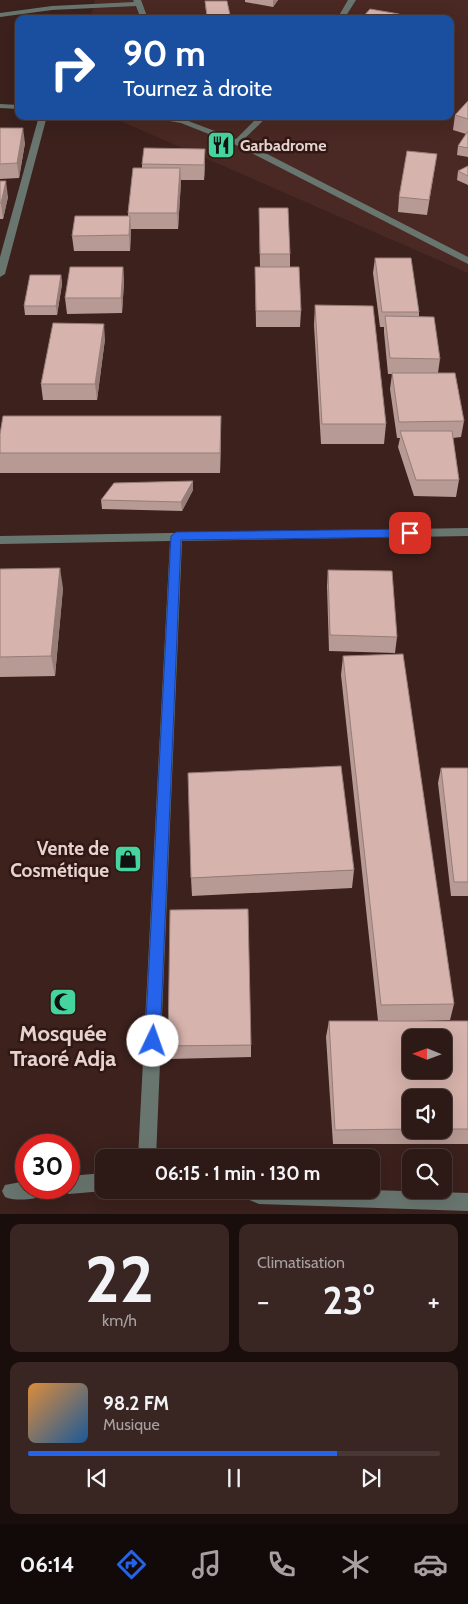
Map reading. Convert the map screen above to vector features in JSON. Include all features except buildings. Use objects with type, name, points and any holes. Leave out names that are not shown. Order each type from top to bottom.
[{"type":"street","points":[[343,15],[352,0]]},
{"type":"street","points":[[0,15],[52,8],[138,2],[143,15]]},
{"type":"street","points":[[0,106],[15,107]]},
{"type":"street","points":[[0,271],[42,120]]},
{"type":"street","points":[[184,120],[237,142],[468,262]]},
{"type":"street","points":[[237,142],[260,120]]},
{"type":"street","points":[[0,540],[468,532]]},
{"type":"street","points":[[148,1149],[176,536]]},
{"type":"street","points":[[80,1184],[95,1183]]},
{"type":"street","points":[[11,1191],[15,1191]]},
{"type":"street","points":[[378,1199],[468,1202]]},
{"type":"shaded area","points":[[95,0],[468,0],[468,273],[118,120],[454,120],[454,15],[91,15]]},
{"type":"place","name":"Garbadrome","points":[[221,145]]},
{"type":"place","name":"Vente de Cosmétique","points":[[128,859]]},
{"type":"place","name":"Mosquée Traoré Adja","points":[[63,1002]]},
{"type":"route","points":[[153,1041],[176,536],[410,533]]}]
